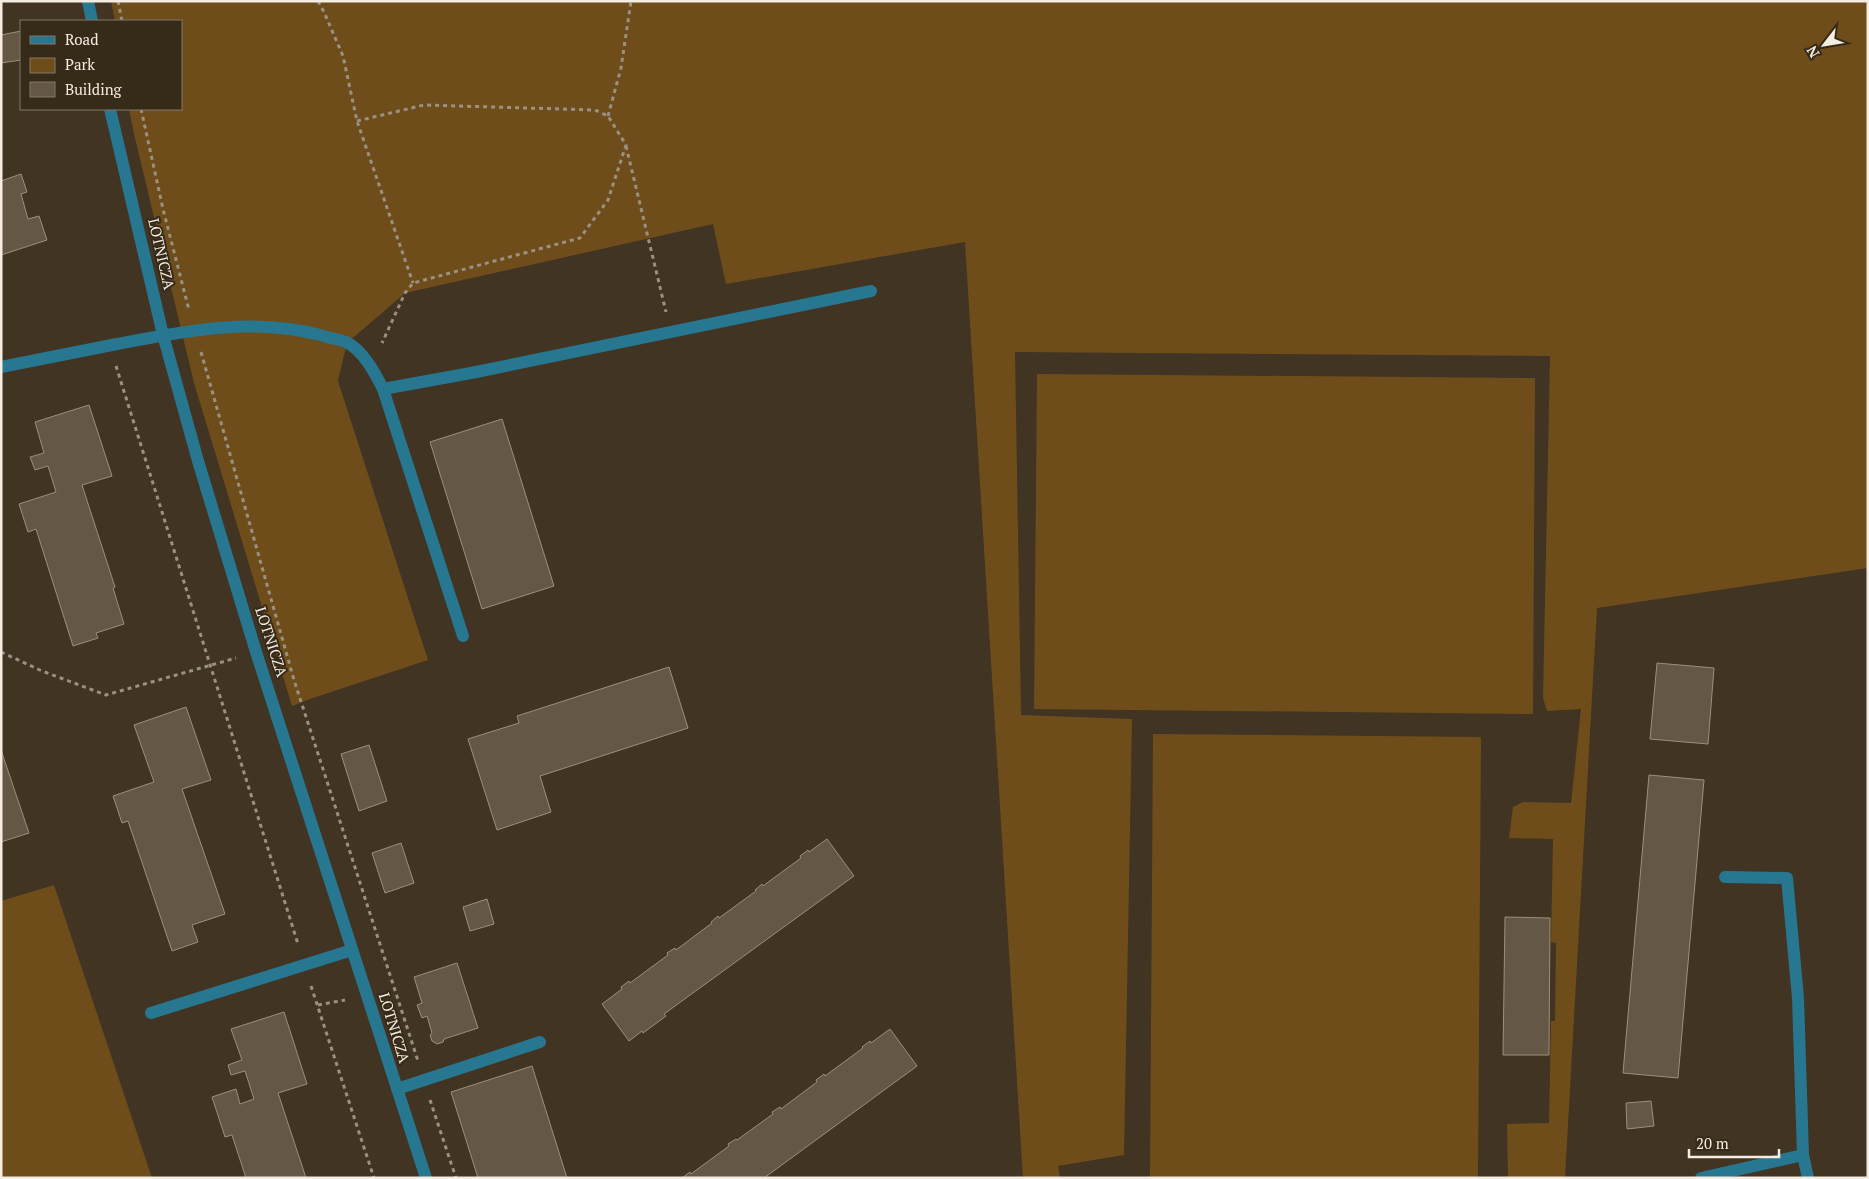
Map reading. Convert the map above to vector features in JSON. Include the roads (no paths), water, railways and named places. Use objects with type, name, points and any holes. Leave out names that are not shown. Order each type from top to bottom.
[{"type":"street","points":[[88,1],[92,20]]},
{"type":"street","name":"LOTNICZA","points":[[110,110],[163,335],[198,461],[256,652],[426,1178]]},
{"type":"street","points":[[383,389],[871,292]]},
{"type":"street","points":[[1,367],[163,335],[226,326],[260,326],[304,331],[347,342],[359,353],[383,389],[463,636]]},
{"type":"street","points":[[1725,877],[1787,878],[1798,998],[1803,1155],[1808,1178]]},
{"type":"street","points":[[150,1013],[352,950]]},
{"type":"street","points":[[396,1089],[540,1042]]},
{"type":"street","points":[[1701,1178],[1803,1155]]}]
